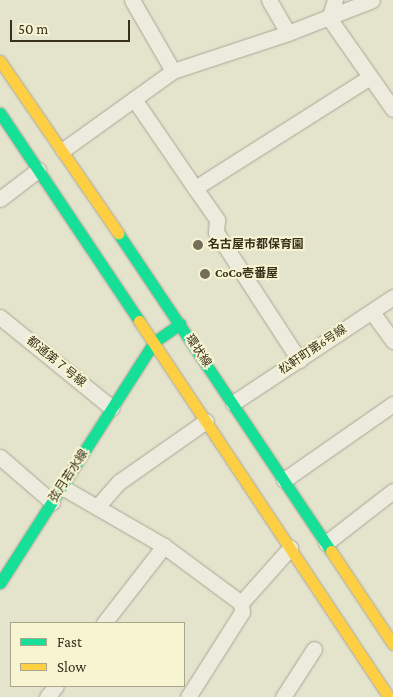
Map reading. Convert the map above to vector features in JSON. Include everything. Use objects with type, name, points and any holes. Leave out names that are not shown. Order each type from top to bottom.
[{"type":"main road","name":"環状線","points":[[0,61],[180,324],[393,644]]},
{"type":"main road","points":[[0,113],[154,342],[385,695]]},
{"type":"main road","points":[[154,342],[180,324]]},
{"type":"main road","name":"弦月若水線","points":[[0,584],[154,342]]},
{"type":"street","points":[[132,0],[173,71]]},
{"type":"street","points":[[269,0],[288,33]]},
{"type":"street","points":[[329,18],[335,0]]},
{"type":"street","points":[[62,150],[173,71],[288,33],[372,0]]},
{"type":"street","points":[[329,18],[393,109]]},
{"type":"street","points":[[195,188],[370,77]]},
{"type":"street","points":[[134,99],[217,220],[216,232],[299,360]]},
{"type":"street","points":[[0,199],[38,170]]},
{"type":"street","name":"松軒町第6号線","points":[[233,403],[393,298]]},
{"type":"street","points":[[372,312],[393,341]]},
{"type":"street","name":"都通第７号線","points":[[1,321],[112,408]]},
{"type":"street","points":[[284,480],[393,404]]},
{"type":"street","points":[[97,507],[119,482],[206,421]]},
{"type":"street","points":[[0,457],[52,502]]},
{"type":"street","points":[[62,487],[164,546],[241,603],[242,612],[188,697]]},
{"type":"street","points":[[326,543],[393,491]]},
{"type":"street","points":[[105,622],[164,546]]},
{"type":"street","points":[[241,603],[290,548]]},
{"type":"street","points":[[283,697],[314,649]]},
{"type":"traffic: fast","points":[[0,113],[139,321]]},
{"type":"traffic: fast","points":[[118,233],[331,551]]},
{"type":"traffic: fast","points":[[0,583],[154,342],[180,324]]},
{"type":"traffic: slow","points":[[0,61],[118,233]]},
{"type":"traffic: slow","points":[[139,321],[389,697]]},
{"type":"traffic: slow","points":[[331,551],[393,644]]},
{"type":"place","name":"名古屋市都保育園","points":[[198,245]]},
{"type":"place","name":"CoCo壱番屋","points":[[205,274]]}]
